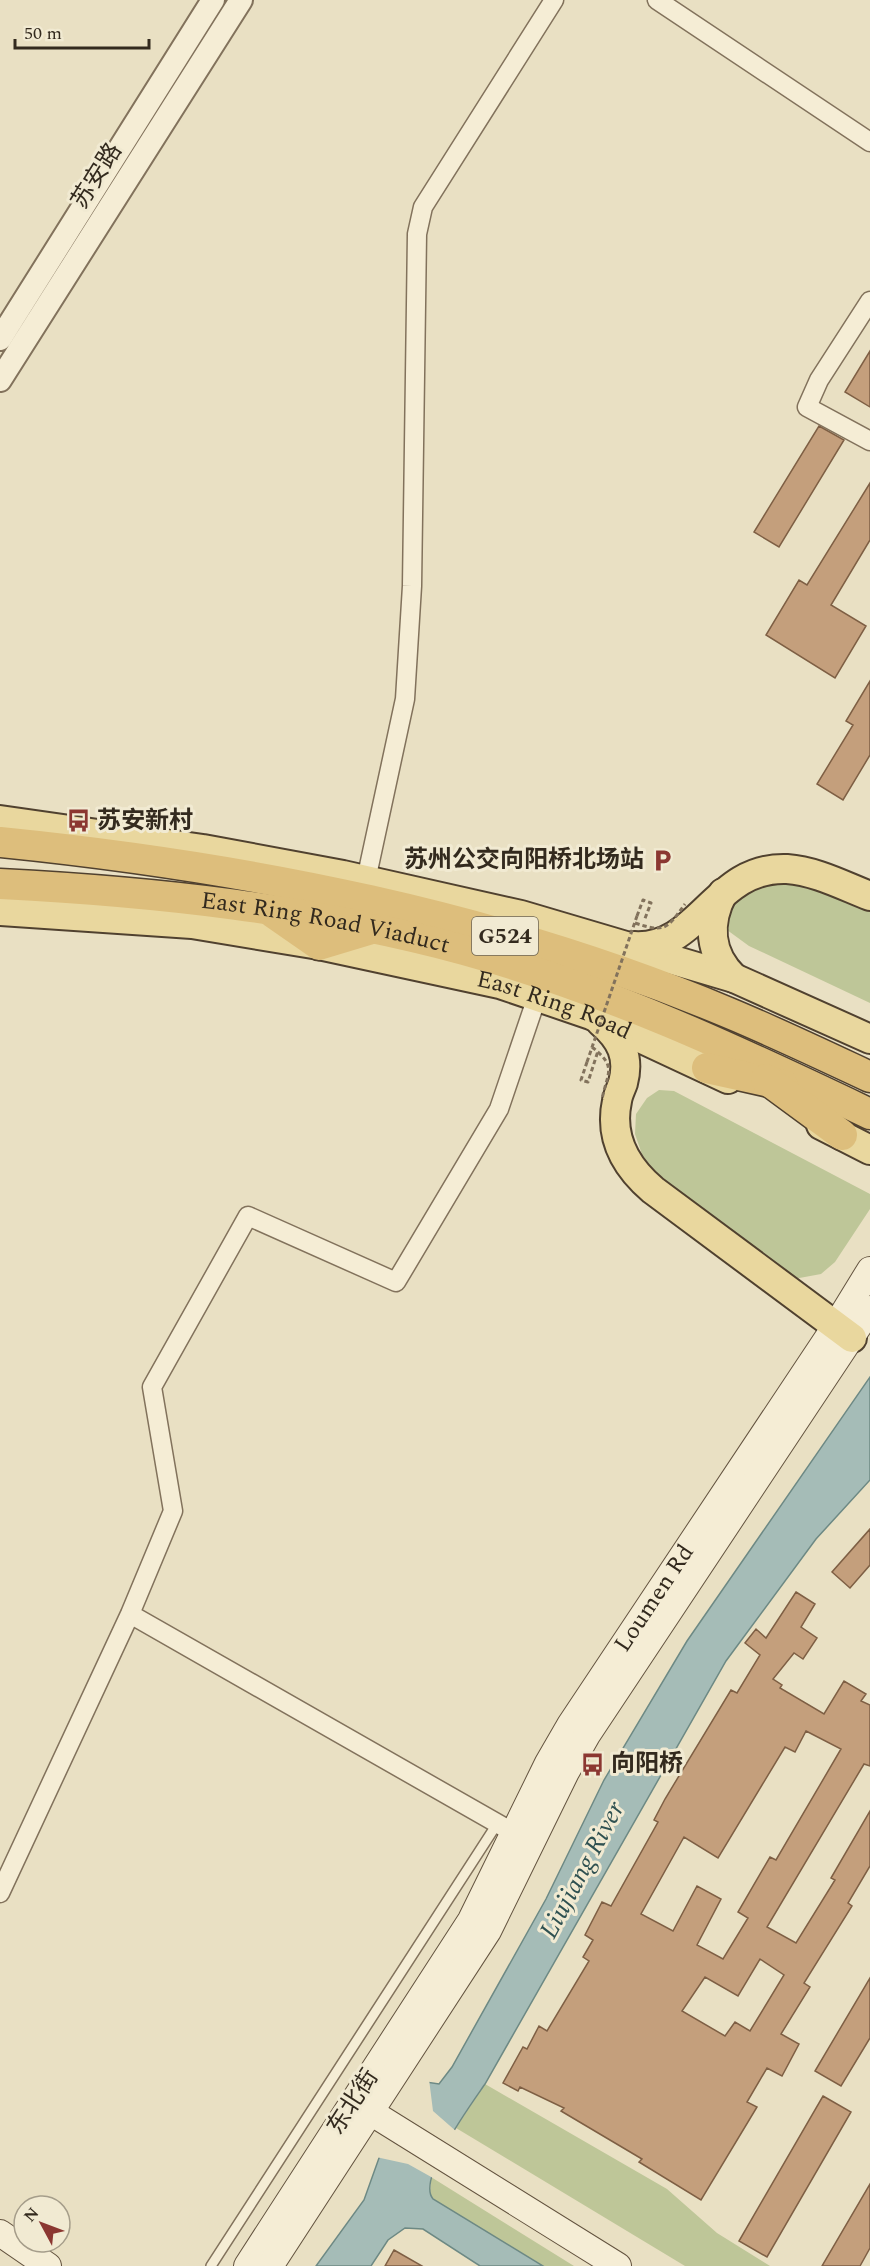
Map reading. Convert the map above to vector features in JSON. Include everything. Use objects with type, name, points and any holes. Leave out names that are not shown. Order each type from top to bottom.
[{"type":"highway","name":"East Ring Road Viaduct","points":[[0,842],[271,895],[423,913],[562,953],[729,1012],[870,1077]]},
{"type":"highway","name":"East Ring Road Viaduct","points":[[0,884],[271,895],[375,928],[510,964],[713,1039],[870,1114]]},
{"type":"highway","points":[[271,895],[319,945],[375,928]]},
{"type":"highway","points":[[713,1039],[842,1135]]},
{"type":"highway","points":[[707,1068],[832,1096]]},
{"type":"main road","points":[[0,820],[203,849],[366,880],[521,915],[632,934],[870,1039]]},
{"type":"main road","points":[[632,934],[653,945],[668,940],[686,927],[724,891],[752,874],[789,869],[831,880],[870,896]]},
{"type":"main road","points":[[724,891],[713,918],[712,937],[722,964],[734,978]]},
{"type":"main road","name":"East Ring Road","points":[[0,911],[192,924],[319,945],[500,984],[591,1015],[707,1068],[870,1150]]},
{"type":"main road","points":[[591,1015],[610,1030],[622,1047],[626,1062],[612,1093],[615,1107],[615,1132],[621,1151],[635,1173],[844,1332]]},
{"type":"main road","points":[[612,1093],[638,1072],[654,1065],[676,1062],[707,1068]]},
{"type":"main road","name":"Loumen Rd","points":[[467,1944],[498,1914],[515,1833],[566,1772],[844,1332],[870,1270]]},
{"type":"main road","name":"Loumen Rd","points":[[844,1332],[870,1309]]},
{"type":"main road","name":"东北街","points":[[270,2266],[362,2107],[467,1944]]},
{"type":"main road","points":[[362,2107],[618,2266]]},
{"type":"main road","name":"东北街","points":[[247,2266],[362,2107]]},
{"type":"main road","points":[[0,2232],[48,2266]]},
{"type":"street","name":"苏安路","points":[[0,339],[213,0]]},
{"type":"street","name":"苏安路","points":[[0,380],[240,0]]},
{"type":"street","points":[[366,880],[405,699],[412,586],[417,234],[423,207],[554,0]]},
{"type":"street","points":[[657,0],[870,142]]},
{"type":"street","points":[[870,301],[819,380],[807,406],[870,441]]},
{"type":"street","points":[[0,1893],[130,1614],[173,1511],[152,1387],[248,1216],[396,1282],[499,1109],[537,997]]},
{"type":"street","points":[[130,1614],[515,1833]]},
{"type":"lane","points":[[211,2266],[515,1833]]},
{"type":"path","points":[[596,1056],[588,1082],[581,1080],[643,900],[651,903],[645,921]]},
{"type":"path","points":[[632,934],[662,929],[669,925],[685,904]]},
{"type":"path","points":[[592,1047],[607,1058],[610,1065],[612,1093]]},
{"type":"green space","points":[[779,876],[870,904],[870,1003],[749,946],[723,927],[723,913],[736,899]]},
{"type":"green space","points":[[659,1090],[674,1091],[870,1194],[870,1209],[835,1262],[821,1274],[794,1279],[667,1185],[645,1163],[635,1134],[636,1114],[647,1098]]},
{"type":"green space","points":[[485,2084],[667,2189],[717,2233],[770,2266],[685,2266],[456,2128]]},
{"type":"green space","points":[[431,2177],[574,2266],[543,2266],[442,2206],[430,2196]]},
{"type":"water","name":"Liujiang River","points":[[870,1377],[870,1480],[816,1539],[726,1661],[485,2084],[458,2123],[432,2175],[430,2189],[433,2199],[543,2266],[480,2266],[423,2229],[405,2228],[388,2240],[371,2266],[316,2266],[364,2200],[379,2158],[426,2082],[439,2084],[452,2067],[546,1899],[604,1780],[687,1641]]},
{"type":"pier","points":[[426,2079],[429,2079],[433,2111],[457,2132],[433,2178],[408,2164],[376,2157]]},
{"type":"building","points":[[870,351],[870,407],[845,392]]},
{"type":"building","points":[[819,426],[844,440],[779,547],[754,532]]},
{"type":"building","points":[[870,483],[870,540],[831,605],[866,626],[835,678],[766,635],[799,580],[807,585]]},
{"type":"building","points":[[870,681],[870,755],[843,800],[817,784],[853,725],[846,721]]},
{"type":"building","points":[[870,1529],[870,1565],[850,1588],[832,1572]]},
{"type":"building","points":[[796,1592],[815,1604],[801,1627],[817,1638],[803,1659],[794,1653],[773,1679],[782,1685],[780,1688],[824,1714],[844,1681],[866,1694],[861,1701],[870,1705],[870,1766],[864,1764],[767,1927],[796,1943],[835,1880],[831,1878],[870,1811],[870,1866],[848,1903],[852,1906],[804,1983],[810,1987],[781,2034],[799,2044],[782,2076],[767,2068],[747,2102],[757,2107],[701,2200],[639,2162],[642,2159],[561,2111],[564,2108],[520,2087],[518,2091],[503,2083],[523,2047],[527,2049],[539,2026],[547,2031],[589,1961],[583,1957],[593,1940],[585,1935],[602,1902],[611,1906],[658,1822],[654,1820],[665,1799],[731,1690],[737,1693],[760,1655],[745,1643],[756,1629],[766,1638]],"holes":[[[806,1731],[841,1749],[776,1860],[770,1857],[738,1912],[748,1918],[723,1959],[697,1945],[721,1899],[697,1886],[673,1931],[641,1914],[684,1837],[718,1858],[785,1747],[795,1752]],[[760,1959],[784,1975],[750,2031],[735,2022],[725,2036],[682,2011],[705,1977],[738,1996]]]},
{"type":"building","points":[[870,1978],[870,2038],[841,2086],[815,2071]]},
{"type":"building","points":[[823,2096],[851,2112],[767,2257],[739,2241]]},
{"type":"building","points":[[870,2184],[870,2248],[860,2266],[822,2266]]},
{"type":"building","points":[[394,2250],[422,2266],[385,2266]]},
{"type":"place","name":"苏安新村","points":[[79,821]]},
{"type":"place","name":"苏州公交向阳桥北场站","points":[[662,860]]},
{"type":"place","name":"向阳桥","points":[[593,1764]]}]
